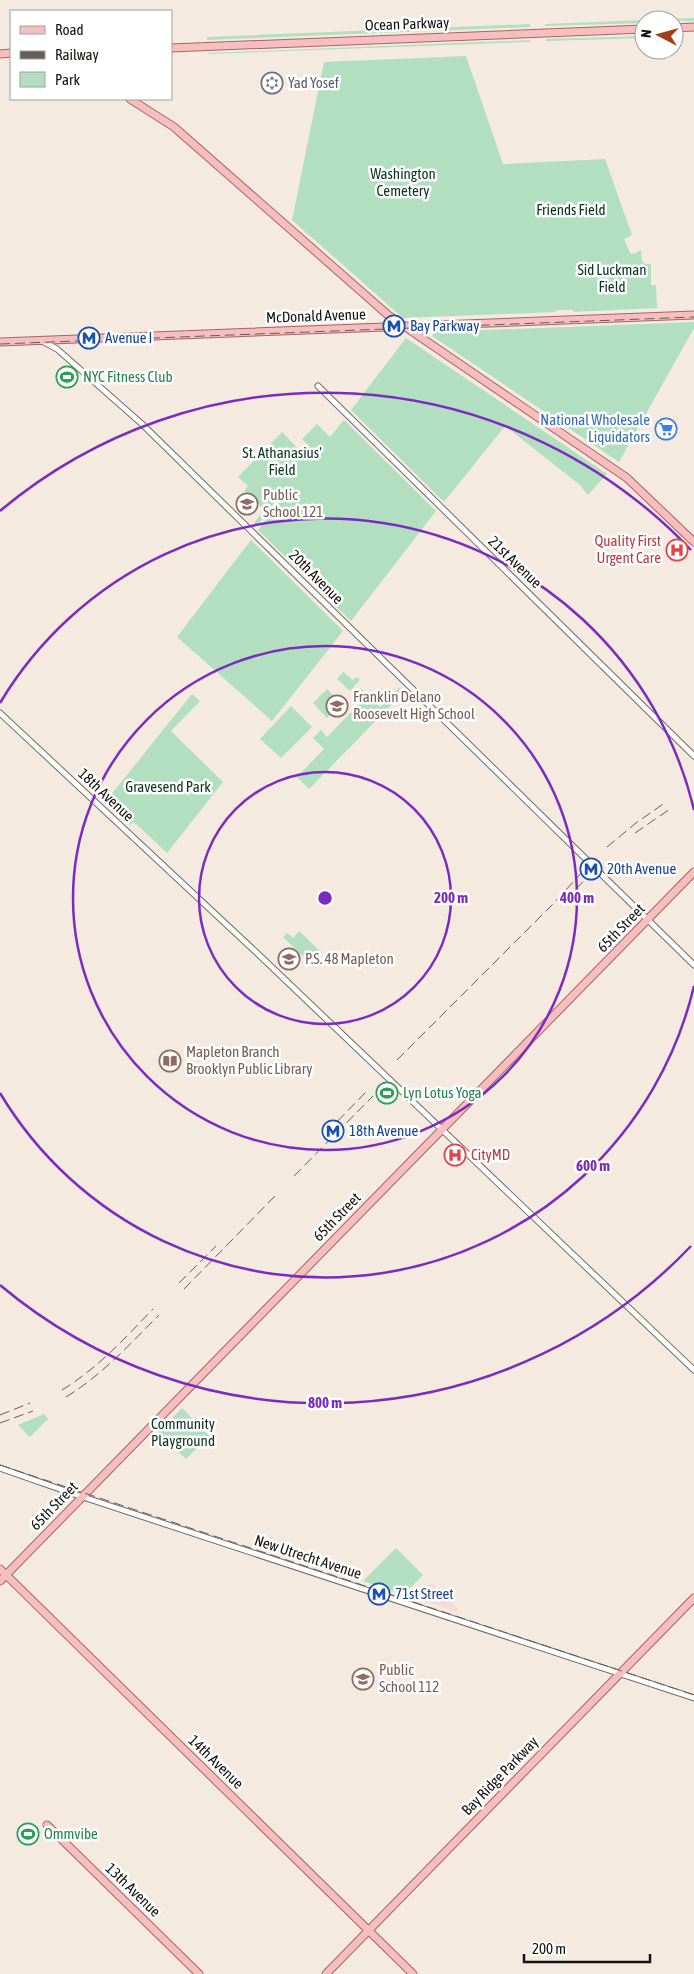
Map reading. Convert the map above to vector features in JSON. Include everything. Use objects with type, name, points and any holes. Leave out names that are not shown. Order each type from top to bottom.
[{"type":"main road","name":"Ocean Parkway","points":[[172,48],[634,29]]},
{"type":"main road","points":[[132,100],[174,126],[403,326],[627,478],[694,542]]},
{"type":"main road","name":"McDonald Avenue","points":[[0,342],[694,315]]},
{"type":"main road","name":"65th Street","points":[[0,1581],[3,1572],[83,1496],[694,872]]},
{"type":"main road","name":"14th Avenue","points":[[3,1572],[413,1974]]},
{"type":"main road","name":"Bay Ridge Parkway","points":[[326,1974],[694,1598]]},
{"type":"main road","name":"13th Avenue","points":[[47,1825],[199,1974]]},
{"type":"street","name":"20th Avenue","points":[[42,340],[57,349],[142,424],[694,965]]},
{"type":"street","name":"21st Avenue","points":[[318,386],[694,756]]},
{"type":"street","name":"18th Avenue","points":[[0,713],[694,1370]]},
{"type":"street","name":"New Utrecht Avenue","points":[[0,1468],[694,1698]]},
{"type":"shaded area","points":[[431,1583],[459,1609],[457,1612],[416,1598]]},
{"type":"green space","points":[[684,18],[694,18],[694,21],[684,21]]},
{"type":"green space","points":[[634,20],[634,23],[545,26],[545,24]]},
{"type":"green space","points":[[530,24],[530,27],[207,40],[207,37]]},
{"type":"green space","points":[[634,36],[634,38],[546,41],[546,39]]},
{"type":"green space","points":[[530,40],[530,42],[208,54],[208,53]]},
{"type":"green space","name":"Washington Cemetery","points":[[466,56],[503,164],[605,159],[632,235],[624,239],[630,253],[633,254],[641,250],[642,261],[645,264],[651,264],[651,285],[656,285],[657,308],[573,312],[573,310],[555,310],[556,312],[403,318],[292,220],[324,62]]},
{"type":"green space","points":[[694,322],[694,328],[619,462],[432,336],[435,332]]},
{"type":"green space","points":[[406,338],[607,474],[588,495],[580,485],[505,426],[444,502],[351,410]]},
{"type":"green space","name":"St. Athanasius' Field","points":[[344,420],[436,511],[351,621],[258,530],[286,493],[283,491],[257,526],[254,523],[264,510],[253,498],[253,495],[244,491],[248,486],[238,477],[282,432],[302,453],[310,447],[302,439],[317,424],[330,437]]},
{"type":"green space","points":[[251,540],[343,631],[272,721],[177,637]]},
{"type":"green space","points":[[343,672],[353,680],[357,677],[360,680],[350,691],[337,679]]},
{"type":"green space","points":[[400,687],[404,692],[309,789],[297,777],[324,749],[313,738],[321,730],[327,737],[360,703],[353,695],[360,688],[380,707]]},
{"type":"green space","points":[[327,689],[341,703],[327,718],[313,703]]},
{"type":"green space","name":"Gravesend Park","points":[[192,694],[200,701],[171,731],[223,782],[167,853],[134,822],[130,825],[106,801]]},
{"type":"green space","points":[[291,706],[312,727],[281,758],[260,739]]},
{"type":"green space","points":[[299,931],[322,953],[311,964],[283,937],[287,933],[293,938]]},
{"type":"green space","name":"Community Playground","points":[[182,1408],[209,1436],[186,1459],[158,1433]]},
{"type":"green space","points":[[44,1414],[48,1419],[30,1437],[18,1425]]},
{"type":"green space","points":[[396,1548],[423,1575],[403,1595],[363,1581]]},
{"type":"railway","points":[[0,344],[694,317]]},
{"type":"railway","points":[[607,847],[666,802]]},
{"type":"railway","points":[[635,833],[670,809]]},
{"type":"railway","points":[[397,1060],[554,903],[585,869]]},
{"type":"railway","points":[[576,889],[590,874]]},
{"type":"railway","points":[[327,1132],[367,1091]]},
{"type":"railway","points":[[294,1176],[373,1096]]},
{"type":"railway","points":[[184,1289],[275,1196]]},
{"type":"railway","points":[[179,1283],[216,1246]]},
{"type":"railway","points":[[62,1390],[99,1363],[153,1309]]},
{"type":"railway","points":[[66,1397],[103,1369],[159,1315]]},
{"type":"railway","points":[[0,1415],[30,1403]]},
{"type":"railway","points":[[0,1423],[33,1411]]},
{"type":"railway","points":[[0,1465],[694,1695]]},
{"type":"place","name":"Yad Yosef","points":[[272,83]]},
{"type":"place","name":"Bay Parkway","points":[[394,326]]},
{"type":"place","name":"Avenue I","points":[[89,338]]},
{"type":"place","name":"NYC Fitness Club","points":[[67,377]]},
{"type":"place","name":"National Wholesale Liquidators","points":[[666,429]]},
{"type":"place","name":"Public School 121","points":[[247,504]]},
{"type":"place","name":"Quality First Urgent Care","points":[[677,550]]},
{"type":"place","name":"Franklin Delano Roosevelt High School","points":[[337,706]]},
{"type":"place","name":"20th Avenue","points":[[591,869]]},
{"type":"place","name":"P.S. 48 Mapleton","points":[[289,959]]},
{"type":"place","name":"Mapleton Branch Brooklyn Public Library","points":[[170,1061]]},
{"type":"place","name":"Lyn Lotus Yoga","points":[[387,1093]]},
{"type":"place","name":"18th Avenue","points":[[333,1131]]},
{"type":"place","name":"CityMD","points":[[455,1155]]},
{"type":"place","name":"71st Street","points":[[379,1594]]},
{"type":"place","name":"Public School 112","points":[[363,1679]]},
{"type":"place","name":"Ommvibe","points":[[28,1834]]},
{"type":"park label","name":"Friends Field","points":[[571,210]]},
{"type":"park label","name":"Sid Luckman Field","points":[[612,278]]}]
